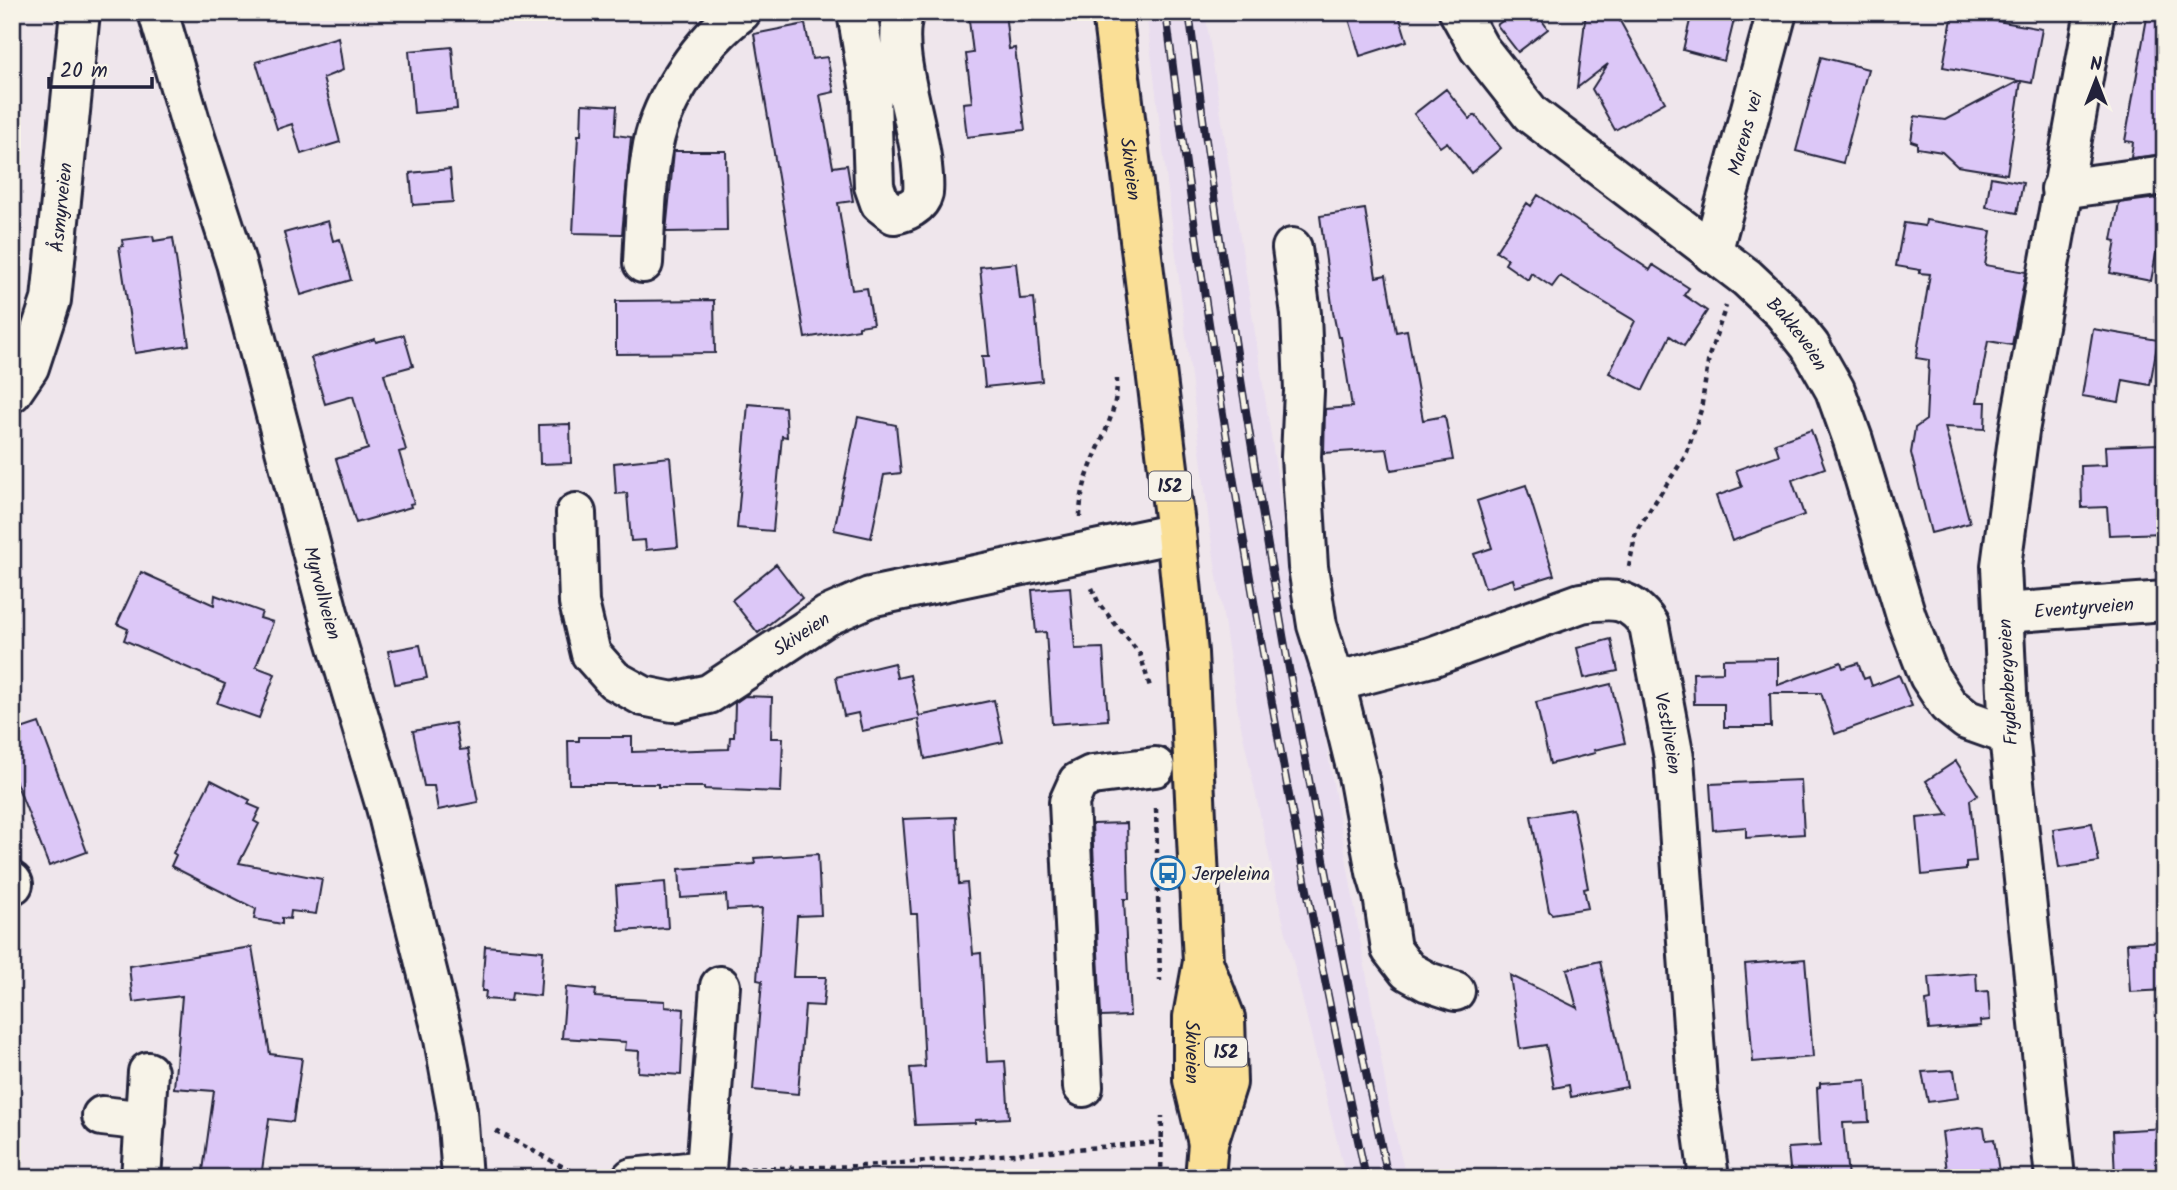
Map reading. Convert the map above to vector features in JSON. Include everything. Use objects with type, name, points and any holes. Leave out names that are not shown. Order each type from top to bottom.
[{"type":"main road","name":"Skiveien","points":[[1112,12],[1176,533],[1188,653],[1203,962],[1225,1018],[1227,1083],[1206,1161]]},
{"type":"street","name":"Åsmyrveien","points":[[12,392],[29,367],[51,300],[80,12]]},
{"type":"street","name":"Myrvollveien","points":[[158,12],[236,263],[329,616],[386,807],[444,1039],[457,1111],[462,1178]]},
{"type":"street","points":[[643,263],[647,191],[653,143],[661,118],[697,56],[730,20],[741,12]]},
{"type":"street","points":[[857,12],[871,97],[874,187],[880,203],[894,214],[905,212],[917,204],[923,195],[920,143],[902,60],[901,22],[904,12]]},
{"type":"street","name":"Bakkeveien","points":[[1459,12],[1479,48],[1531,114],[1722,260],[1783,312],[1810,346],[1835,390],[1853,440],[1906,616],[1929,676],[1948,705],[1967,720],[2009,735]]},
{"type":"street","name":"Marens vei","points":[[1722,260],[1777,12]]},
{"type":"street","name":"Frydenbergveien","points":[[2055,1178],[2009,735],[2001,566],[2019,432],[2095,12]]},
{"type":"street","points":[[2061,189],[2165,175]]},
{"type":"street","points":[[1292,248],[1301,314],[1304,391],[1301,457],[1308,567],[1317,625],[1335,682],[1359,780],[1376,872],[1383,895],[1391,949],[1408,971],[1428,982],[1455,991]]},
{"type":"street","name":"Skiveien","points":[[576,513],[579,603],[591,654],[614,680],[643,695],[673,702],[709,694],[827,616],[870,597],[1176,533]]},
{"type":"street","points":[[1335,682],[1431,657],[1581,603],[1622,601]]},
{"type":"street","name":"Vestliveien","points":[[1622,601],[1639,610],[1650,625],[1674,758],[1698,1096],[1709,1178]]},
{"type":"street","name":"Eventyrveien","points":[[2004,613],[2165,601]]},
{"type":"street","points":[[1083,1087],[1069,802],[1078,782],[1092,775],[1154,767]]},
{"type":"street","points":[[632,1178],[706,1170],[720,986]]},
{"type":"street","points":[[141,1178],[148,1072]]},
{"type":"street","points":[[102,1115],[146,1121]]},
{"type":"path","points":[[1622,601],[1636,531],[1686,455],[1701,410],[1709,356],[1725,311],[1722,260]]},
{"type":"path","points":[[1117,374],[1116,403],[1088,470],[1082,499],[1083,552],[1095,596],[1140,654],[1151,690]]},
{"type":"path","points":[[1154,767],[1160,995]]},
{"type":"path","points":[[1161,1178],[1162,1102]]},
{"type":"path","points":[[457,1111],[584,1178]]},
{"type":"path","points":[[706,1170],[865,1166],[1162,1142]]},
{"type":"shaded area","points":[[1146,12],[1205,12],[1286,532],[1320,708],[1390,1110],[1406,1178],[1346,1178],[1281,912],[1238,712],[1210,531]]},
{"type":"building","points":[[968,12],[1005,12],[1009,49],[1015,48],[1025,130],[967,137],[963,103],[972,102],[966,54],[973,53]]},
{"type":"building","points":[[1347,12],[1398,12],[1407,41],[1360,56]]},
{"type":"building","points":[[1514,12],[1536,12],[1548,29],[1518,52],[1497,25]]},
{"type":"building","points":[[1586,12],[1615,12],[1665,102],[1615,130],[1592,89],[1608,64],[1577,88]]},
{"type":"building","points":[[1692,12],[1736,12],[1724,61],[1683,50]]},
{"type":"building","points":[[2148,12],[2165,12],[2165,154],[2131,158],[2133,142],[2125,141]]},
{"type":"building","points":[[1953,13],[2042,29],[2032,83],[2021,81],[2007,174],[1957,166],[1942,152],[1917,148],[1917,143],[1911,141],[1915,116],[1945,120],[2019,81],[1943,67]]},
{"type":"building","points":[[805,24],[812,59],[827,57],[834,92],[820,95],[833,167],[847,165],[853,201],[838,203],[852,290],[867,288],[873,324],[805,338],[754,34]]},
{"type":"building","points":[[338,37],[343,70],[323,78],[340,142],[301,154],[292,124],[277,129],[256,62]]},
{"type":"building","points":[[452,47],[457,109],[414,113],[409,51]]},
{"type":"building","points":[[1821,57],[1868,69],[1843,163],[1796,151]]},
{"type":"building","points":[[1446,89],[1470,119],[1475,115],[1501,148],[1471,173],[1447,142],[1440,147],[1414,114]]},
{"type":"building","points":[[582,104],[617,106],[615,135],[631,137],[622,234],[573,233]]},
{"type":"building","points":[[674,151],[726,151],[727,231],[666,232]]},
{"type":"building","points":[[450,169],[453,202],[413,205],[410,173]]},
{"type":"building","points":[[1991,177],[2023,183],[2017,213],[1986,207]]},
{"type":"building","points":[[1538,195],[1650,270],[1653,265],[1689,288],[1684,295],[1707,311],[1684,346],[1670,336],[1643,390],[1609,373],[1635,321],[1560,276],[1552,287],[1531,273],[1528,280],[1505,264],[1508,259],[1496,251],[1527,203],[1531,206]]},
{"type":"building","points":[[2165,197],[2165,223],[2162,222],[2151,281],[2110,273],[2116,241],[2112,240],[2119,203]]},
{"type":"building","points":[[1365,209],[1376,277],[1386,275],[1396,332],[1407,330],[1423,420],[1445,416],[1453,460],[1391,470],[1387,449],[1324,453],[1325,409],[1352,407],[1341,337],[1338,337],[1333,312],[1320,216]]},
{"type":"building","points":[[1926,220],[1991,231],[1985,265],[2026,272],[2012,345],[1988,341],[1977,402],[1986,402],[1985,429],[1945,427],[1970,523],[1931,533],[1911,453],[1915,428],[1926,420],[1929,360],[1916,358],[1930,274],[1896,266],[1904,223],[1925,226]]},
{"type":"building","points":[[328,221],[333,241],[340,239],[351,280],[301,295],[284,233]]},
{"type":"building","points":[[153,236],[154,241],[173,238],[189,345],[135,353],[119,247],[123,246],[122,240]]},
{"type":"building","points":[[1016,263],[1020,299],[1034,298],[1042,381],[985,387],[982,356],[989,356],[980,267]]},
{"type":"building","points":[[714,300],[715,353],[616,354],[616,301]]},
{"type":"building","points":[[2093,329],[2158,340],[2150,385],[2123,380],[2119,402],[2082,396]]},
{"type":"building","points":[[404,335],[413,366],[384,374],[406,450],[399,452],[414,503],[410,504],[411,507],[356,523],[336,459],[368,449],[353,396],[325,404],[311,358],[375,339],[376,342]]},
{"type":"building","points":[[748,404],[785,407],[787,437],[782,436],[773,531],[737,528]]},
{"type":"building","points":[[858,417],[896,425],[901,473],[884,475],[871,538],[834,530]]},
{"type":"building","points":[[570,424],[571,463],[540,464],[539,425]]},
{"type":"building","points":[[1811,430],[1825,468],[1792,480],[1804,515],[1732,541],[1716,496],[1742,487],[1736,470],[1779,455],[1775,443]]},
{"type":"building","points":[[2159,444],[2163,533],[2109,535],[2107,507],[2082,508],[2081,466],[2106,465],[2105,446]]},
{"type":"building","points":[[670,457],[678,547],[646,550],[645,540],[631,541],[627,493],[616,494],[614,463]]},
{"type":"building","points":[[1526,485],[1554,575],[1515,587],[1513,579],[1485,588],[1474,554],[1492,548],[1477,501]]},
{"type":"building","points":[[776,564],[802,598],[758,633],[732,600]]},
{"type":"building","points":[[141,572],[214,605],[215,595],[262,612],[260,618],[273,622],[256,667],[275,674],[259,718],[217,703],[225,684],[124,640],[128,629],[117,624]]},
{"type":"building","points":[[1070,587],[1075,649],[1103,648],[1108,720],[1052,724],[1046,632],[1036,633],[1032,590]]},
{"type":"building","points":[[1611,639],[1618,671],[1584,678],[1577,648]]},
{"type":"building","points":[[420,645],[427,678],[395,684],[388,651]]},
{"type":"building","points":[[1778,658],[1778,685],[1841,662],[1843,668],[1858,663],[1864,679],[1869,677],[1872,686],[1899,675],[1912,706],[1835,734],[1821,693],[1770,693],[1771,727],[1724,727],[1724,704],[1694,704],[1693,673],[1723,672],[1723,659]]},
{"type":"building","points":[[894,663],[897,678],[910,675],[919,716],[994,700],[1003,742],[925,759],[918,719],[862,731],[858,713],[844,716],[836,677]]},
{"type":"building","points":[[1611,684],[1625,743],[1550,764],[1536,702]]},
{"type":"building","points":[[745,696],[772,697],[771,738],[783,738],[781,792],[658,787],[658,784],[569,784],[568,741],[579,741],[579,737],[632,737],[632,752],[729,749],[730,737],[734,737],[735,703]]},
{"type":"building","points":[[39,723],[87,852],[49,866],[12,772],[12,732]]},
{"type":"building","points":[[455,723],[460,750],[468,749],[478,802],[438,810],[434,786],[424,786],[413,731]]},
{"type":"building","points":[[1956,761],[1978,795],[1970,800],[1976,861],[1966,862],[1966,870],[1922,875],[1917,818],[1948,815],[1926,781]]},
{"type":"building","points":[[211,780],[250,800],[248,804],[260,809],[254,821],[259,824],[239,863],[322,879],[316,914],[291,911],[290,919],[282,918],[282,924],[254,919],[256,909],[171,866],[176,855],[173,853]]},
{"type":"building","points":[[1801,780],[1804,834],[1746,838],[1746,827],[1713,830],[1710,784]]},
{"type":"building","points":[[1573,809],[1588,888],[1584,889],[1588,908],[1552,914],[1549,911],[1531,816]]},
{"type":"building","points":[[956,817],[959,884],[967,883],[973,954],[981,953],[987,1062],[1005,1061],[1009,1118],[975,1120],[975,1123],[915,1125],[910,1068],[925,1067],[917,914],[911,914],[903,819]]},
{"type":"building","points":[[1127,823],[1129,899],[1124,899],[1130,1016],[1101,1017],[1092,824]]},
{"type":"building","points":[[2092,823],[2099,862],[2059,868],[2053,829]]},
{"type":"building","points":[[818,854],[821,915],[797,916],[793,977],[826,977],[823,1006],[805,1005],[798,1094],[753,1090],[762,981],[757,980],[762,908],[727,910],[726,895],[681,898],[679,869],[755,864],[754,858]]},
{"type":"building","points":[[665,882],[668,928],[619,931],[616,886]]},
{"type":"building","points":[[2165,941],[2165,990],[2130,992],[2127,943]]},
{"type":"building","points":[[485,946],[543,951],[540,996],[512,993],[511,1001],[485,999],[486,991],[482,991]]},
{"type":"building","points":[[252,947],[270,1054],[302,1058],[293,1122],[269,1119],[261,1178],[202,1178],[214,1091],[174,1088],[182,996],[133,1002],[129,966]]},
{"type":"building","points":[[1805,959],[1813,1057],[1753,1062],[1745,964]]},
{"type":"building","points":[[1600,961],[1627,1087],[1571,1097],[1569,1085],[1554,1088],[1546,1045],[1520,1049],[1510,975],[1577,1008],[1567,969]]},
{"type":"building","points":[[1976,973],[1977,992],[1988,991],[1990,1020],[1980,1021],[1981,1026],[1929,1030],[1926,1001],[1931,1000],[1929,977]]},
{"type":"building","points":[[566,987],[596,990],[595,997],[665,1001],[665,1007],[684,1009],[681,1075],[638,1072],[639,1051],[625,1050],[626,1042],[562,1038]]},
{"type":"building","points":[[1954,1070],[1958,1098],[1928,1102],[1922,1072]]},
{"type":"building","points":[[1866,1080],[1869,1122],[1843,1123],[1848,1178],[1791,1178],[1788,1148],[1820,1146],[1817,1088],[1820,1083]]},
{"type":"building","points":[[1984,1128],[1986,1140],[1994,1139],[2000,1178],[1948,1178],[1942,1132]]},
{"type":"building","points":[[2165,1128],[2165,1178],[2115,1178],[2113,1131]]},
{"type":"railway","points":[[1166,12],[1206,305],[1253,597],[1307,888],[1366,1178]]},
{"type":"railway","points":[[1189,12],[1230,305],[1276,597],[1329,888],[1388,1178]]},
{"type":"place","name":"Jerpeleina","points":[[1168,873]]}]
